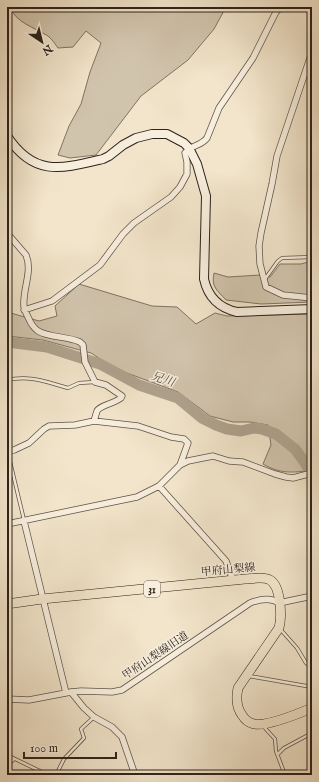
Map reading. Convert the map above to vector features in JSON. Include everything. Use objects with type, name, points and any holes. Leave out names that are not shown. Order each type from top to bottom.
[{"type":"main road","name":"甲府山梨線","points":[[7,604],[42,599],[233,580],[268,579],[274,582],[277,588],[282,617],[279,628]]},
{"type":"main road","points":[[279,628],[238,688],[236,699],[239,711],[246,720],[256,725],[262,725],[312,708]]},
{"type":"street","points":[[24,310],[52,301],[100,265],[123,234],[134,223],[171,197],[180,187],[187,174],[185,153],[189,148],[197,146],[207,138],[219,108],[252,58],[276,12],[281,7]]},
{"type":"street","points":[[309,7],[312,12]]},
{"type":"street","points":[[312,52],[277,156],[259,240],[260,264],[266,288],[284,294],[312,298]]},
{"type":"street","points":[[7,136],[13,145],[26,157],[40,165],[51,168],[62,168],[103,159],[136,138],[152,134],[167,134],[184,143],[189,148],[197,164],[206,196],[204,278],[206,287],[213,299],[225,308],[237,312],[312,308]]},
{"type":"street","points":[[7,233],[28,259],[24,310],[30,323],[39,331],[76,340],[83,345],[85,362],[95,382],[106,385],[122,396],[114,403],[100,407],[97,410],[94,421]]},
{"type":"street","points":[[7,451],[14,450],[29,443],[49,426],[75,425],[94,421],[129,424],[171,437],[184,439],[188,443],[180,465]]},
{"type":"street","points":[[7,524],[137,497],[159,486],[180,465],[188,461],[213,456],[229,461],[243,462],[275,474],[293,478],[312,473]]},
{"type":"street","points":[[159,486],[226,561],[233,580]]},
{"type":"street","points":[[24,521],[42,599],[68,693],[94,717],[112,727],[122,737],[135,775]]},
{"type":"street","points":[[279,603],[312,596]]},
{"type":"street","name":"甲府山梨線旧道","points":[[7,699],[29,700],[81,691],[112,692],[122,690],[250,603],[262,599],[268,599],[275,600],[279,603]]},
{"type":"street","points":[[304,775],[312,774]]},
{"type":"lane","points":[[264,281],[278,261],[282,258],[312,257]]},
{"type":"lane","points":[[7,380],[32,378],[68,388],[79,383],[95,382]]},
{"type":"lane","points":[[7,451],[24,521]]},
{"type":"lane","points":[[279,628],[297,648],[306,663],[312,668]]},
{"type":"lane","points":[[246,676],[312,687]]},
{"type":"lane","points":[[56,775],[64,759],[84,738],[81,729],[94,717]]},
{"type":"lane","points":[[262,725],[273,737],[285,775]]},
{"type":"lane","points":[[278,754],[284,748],[312,733]]},
{"type":"lane","points":[[7,753],[48,775]]},
{"type":"lane","points":[[7,766],[14,758]]},
{"type":"shaded area","points":[[10,7],[226,7],[214,29],[188,60],[141,96],[96,155],[70,158],[58,155],[69,126],[81,104],[90,72],[101,43],[86,31],[73,47],[58,48],[48,36],[16,17]]},
{"type":"shaded area","points":[[312,261],[312,302],[261,304],[226,300],[217,291],[213,282],[214,273],[228,277],[260,275],[270,277],[280,264],[301,264]]},
{"type":"shaded area","points":[[79,284],[152,306],[177,307],[196,324],[215,313],[227,316],[312,314],[312,470],[287,472],[275,470],[263,464],[271,445],[268,425],[250,422],[233,422],[210,416],[178,392],[116,369],[91,353],[43,340],[7,336],[7,312],[39,321],[57,316],[55,306]]},
{"type":"waterway","name":"兄川","points":[[7,342],[47,347],[100,364],[139,385],[178,398],[202,418],[227,429],[241,431],[254,428],[276,434],[295,449],[306,464],[312,477]]}]
